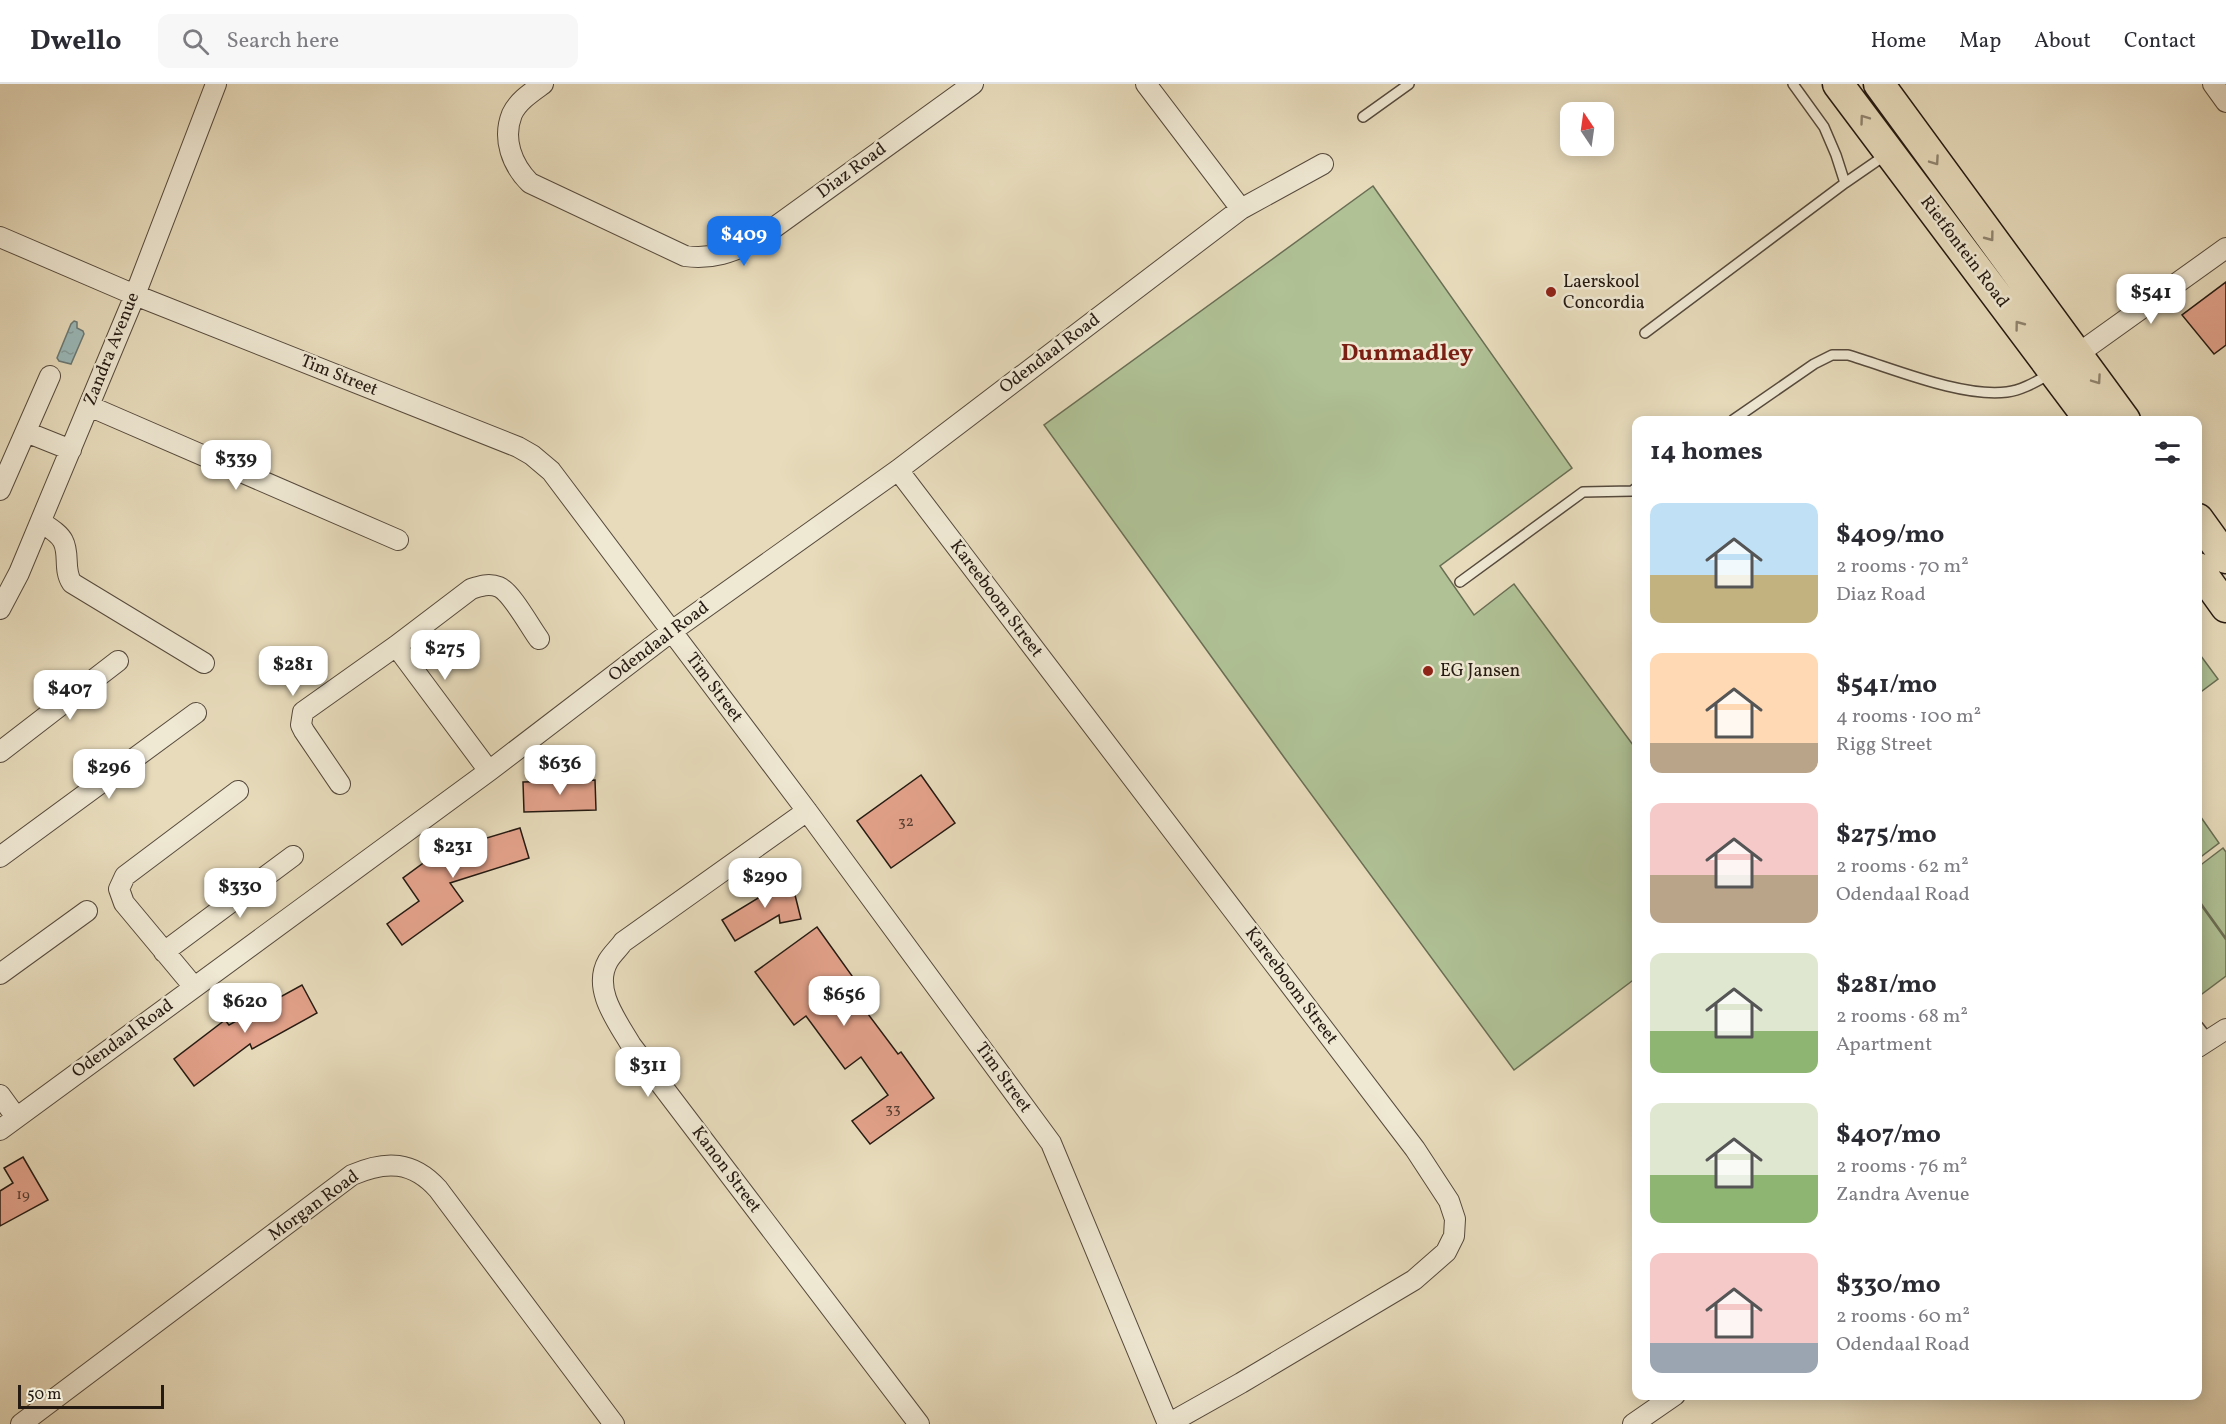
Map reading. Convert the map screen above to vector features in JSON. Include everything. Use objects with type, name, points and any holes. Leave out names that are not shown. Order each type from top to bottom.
[{"type":"main road","name":"Rietfontein Road","points":[[1838,84],[2087,416]]},
{"type":"main road","name":"Rietfontein Road","points":[[1879,84],[2123,416]]},
{"type":"main road","points":[[1889,153],[1915,132]]},
{"type":"main road","points":[[2202,531],[2226,607]]},
{"type":"street","name":"Zandra Avenue","points":[[0,609],[20,573],[135,295],[216,84]]},
{"type":"street","name":"Diaz Road","points":[[543,84],[524,98],[513,113],[509,138],[513,163],[530,183],[685,256],[699,258],[734,252],[757,240],[973,84]]},
{"type":"street","points":[[1146,84],[1241,209]]},
{"type":"street","points":[[2213,84],[2226,102]]},
{"type":"street","name":"Odendaal Road","points":[[0,1130],[489,771],[672,632],[898,470],[1241,209],[1323,164]]},
{"type":"street","name":"Tim Street","points":[[0,237],[135,295],[496,439],[532,455],[551,471],[807,811],[1051,1143],[1168,1424]]},
{"type":"street","points":[[2054,372],[2226,248]]},
{"type":"street","points":[[0,490],[50,376]]},
{"type":"street","points":[[88,406],[398,540]]},
{"type":"street","points":[[26,432],[70,450]]},
{"type":"street","name":"Kareeboom Street","points":[[898,470],[1415,1149],[1449,1201],[1455,1219],[1454,1236],[1446,1252],[1414,1280],[1168,1424]]},
{"type":"street","points":[[41,522],[64,541],[67,576],[72,584],[204,663]]},
{"type":"street","points":[[340,784],[304,731],[301,725],[303,712],[471,589],[480,585],[500,587],[539,639]]},
{"type":"street","points":[[396,646],[489,771]]},
{"type":"street","points":[[0,752],[118,661]]},
{"type":"street","points":[[0,857],[196,713]]},
{"type":"street","points":[[194,987],[124,903],[119,889],[125,876],[238,791]]},
{"type":"street","name":"Kanon Street","points":[[807,811],[623,942],[608,962],[603,978],[605,996],[631,1045],[919,1424]]},
{"type":"street","points":[[164,952],[293,856]]},
{"type":"street","points":[[0,974],[87,911]]},
{"type":"street","points":[[2202,1037],[2226,1029]]},
{"type":"street","points":[[0,1095],[16,1117]]},
{"type":"street","name":"Morgan Road","points":[[21,1424],[352,1175],[370,1167],[385,1165],[414,1170],[433,1183],[614,1424]]},
{"type":"street","points":[[1632,1424],[1668,1400]]},
{"type":"lane","points":[[1363,117],[1409,84]]},
{"type":"lane","points":[[1793,84],[1824,127],[1845,183]]},
{"type":"lane","points":[[1646,333],[1845,183],[1889,153]]},
{"type":"lane","points":[[1740,416],[1814,364],[1832,355],[1848,354],[1959,388],[1986,392],[2008,392],[2026,387],[2054,372]]},
{"type":"lane","points":[[1460,582],[1583,492],[1632,490]]},
{"type":"green space","name":"EG Jansen","points":[[1373,186],[1572,468],[1440,566],[1474,615],[1514,584],[1632,744],[1632,981],[1514,1070],[1044,425]]},
{"type":"green space","points":[[2202,657],[2218,679],[2202,691]]},
{"type":"green space","points":[[2202,819],[2219,843],[2202,856]]},
{"type":"green space","points":[[2223,848],[2226,852],[2226,938],[2202,905],[2202,864]]},
{"type":"green space","points":[[2202,907],[2226,940],[2226,976],[2202,994]]},
{"type":"water","points":[[74,321],[77,322],[77,328],[84,334],[71,364],[59,361],[57,358]]},
{"type":"building","points":[[2226,282],[2226,345],[2214,354],[2182,315]]},
{"type":"building","points":[[921,775],[955,823],[891,868],[857,821]]},
{"type":"building","points":[[595,780],[596,810],[524,812],[523,782]]},
{"type":"building","points":[[520,828],[529,858],[450,883],[463,901],[402,945],[387,924],[419,901],[403,878],[437,853]]},
{"type":"building","points":[[791,879],[801,919],[780,923],[779,915],[735,941],[722,920],[760,897],[757,887]]},
{"type":"building","points":[[817,927],[855,980],[847,986],[898,1054],[901,1052],[934,1098],[870,1144],[852,1121],[888,1095],[861,1057],[845,1069],[806,1016],[794,1025],[755,972]]},
{"type":"building","points":[[302,985],[317,1013],[252,1049],[250,1044],[194,1086],[174,1059],[225,1020],[229,1025]]},
{"type":"building","points":[[23,1157],[48,1200],[0,1226],[0,1191],[13,1183],[4,1168]]},
{"type":"place","name":"Laerskool Concordia","points":[[1551,292]]},
{"type":"place","name":"EG Jansen","points":[[1428,671]]},
{"type":"district","name":"Dunmadley","points":[[1407,354]]}]
